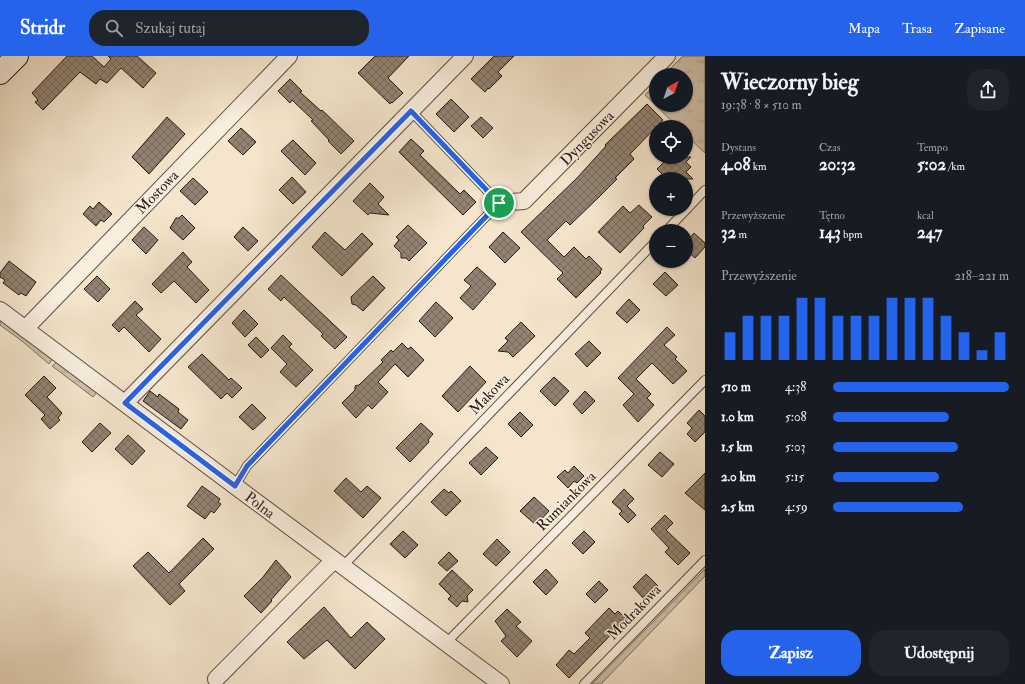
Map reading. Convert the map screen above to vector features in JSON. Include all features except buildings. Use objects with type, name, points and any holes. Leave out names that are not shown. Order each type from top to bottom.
[{"type":"main road","points":[[0,73],[17,56]]},
{"type":"street","name":"Mostowa","points":[[26,329],[289,56]]},
{"type":"street","points":[[125,403],[465,56]]},
{"type":"street","name":"Dyngusowa","points":[[499,203],[524,202],[667,56]]},
{"type":"street","name":"Polna","points":[[0,310],[502,684]]},
{"type":"street","points":[[216,679],[338,563]]},
{"type":"lane","points":[[235,486],[247,466],[499,203],[411,111]]},
{"type":"lane","points":[[673,224],[705,190]]},
{"type":"lane","name":"Makowa","points":[[338,563],[649,248]]},
{"type":"lane","name":"Rumiankowa","points":[[447,642],[705,380]]},
{"type":"lane","name":"Modrakowa","points":[[584,684],[705,560]]},
{"type":"green space","points":[[683,56],[705,56],[705,153],[693,142],[693,120],[671,120],[663,112],[693,112],[693,68],[671,68]]},
{"type":"green space","points":[[649,91],[649,99],[645,95]]},
{"type":"green space","points":[[0,318],[53,358],[49,364],[0,325]]},
{"type":"green space","points":[[58,361],[98,391],[93,397],[52,366]]},
{"type":"green space","points":[[705,569],[705,576],[601,684],[592,684]]},
{"type":"route","points":[[411,111],[499,203],[247,466],[235,486],[125,403],[411,111]]}]
